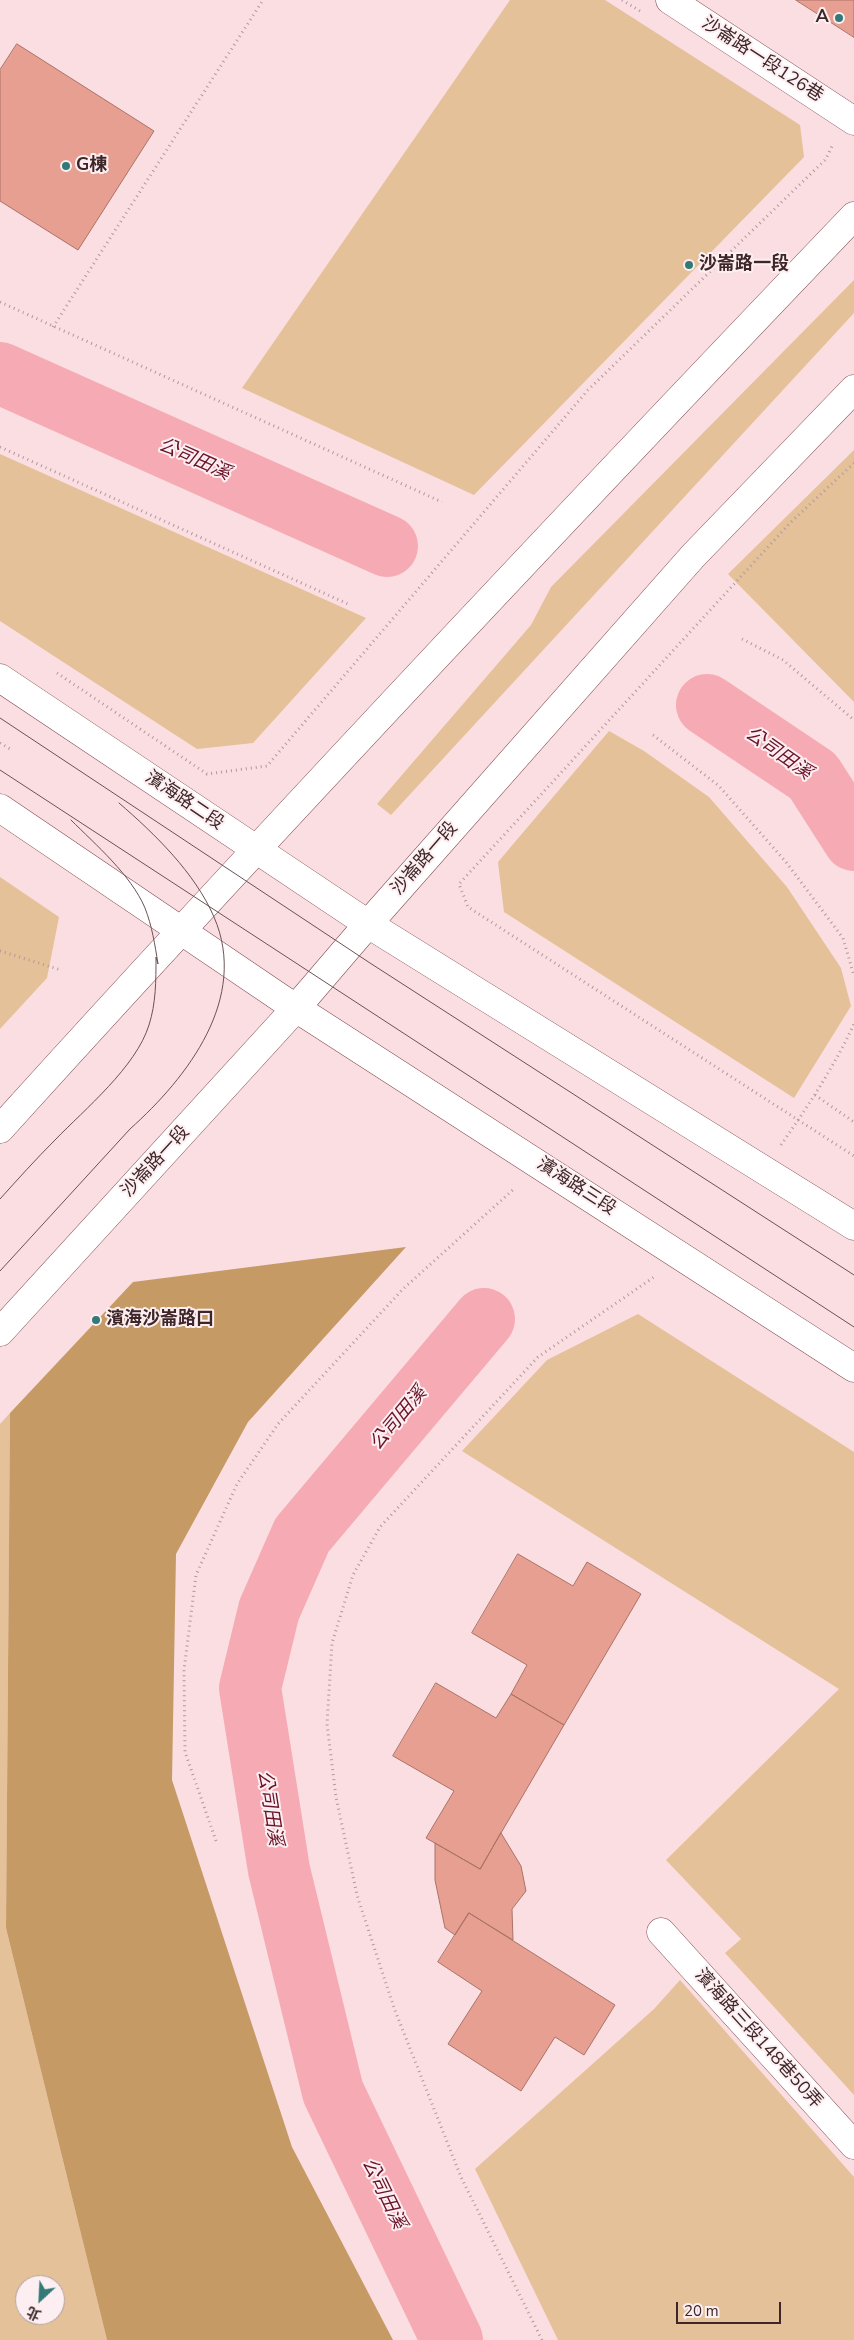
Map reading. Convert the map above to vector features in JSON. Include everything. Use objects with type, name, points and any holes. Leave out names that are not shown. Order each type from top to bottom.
[{"type":"street","name":"沙崙路一段126巷","points":[[670,0],[844,130]]},
{"type":"street","points":[[0,1129],[156,957],[182,932],[256,849],[599,482],[854,216]]},
{"type":"street","name":"沙崙路一段","points":[[0,1332],[296,1008],[693,556],[854,389]]},
{"type":"street","name":"濱海路二段","points":[[0,678],[368,924]]},
{"type":"street","points":[[0,808],[182,932]]},
{"type":"street","points":[[368,924],[854,1226]]},
{"type":"street","name":"濱海路三段","points":[[182,932],[296,1008],[541,1164],[854,1368]]},
{"type":"street","name":"濱海路三段148巷50弄","points":[[661,1932],[854,2145]]},
{"type":"path","points":[[53,326],[263,0]]},
{"type":"path","points":[[622,0],[648,16]]},
{"type":"path","points":[[57,673],[207,774],[267,766],[588,390],[826,159],[844,130]]},
{"type":"path","points":[[0,302],[442,502]]},
{"type":"path","points":[[0,446],[348,604]]},
{"type":"path","points":[[854,463],[790,523],[459,884],[468,907],[854,1156]]},
{"type":"path","points":[[742,639],[783,660],[854,720]]},
{"type":"path","points":[[653,735],[719,786],[786,862],[843,938],[854,976]]},
{"type":"path","points":[[0,742],[10,749]]},
{"type":"path","points":[[0,951],[61,970]]},
{"type":"path","points":[[764,1170],[815,1095],[842,1050],[854,1024]]},
{"type":"path","points":[[815,1095],[854,1122]]},
{"type":"path","points":[[216,1841],[185,1752],[184,1670],[196,1575],[237,1484],[278,1424],[403,1289],[541,1164]]},
{"type":"path","points":[[542,2340],[461,2177],[394,2008],[357,1895],[336,1797],[327,1724],[332,1643],[353,1575],[380,1527],[538,1357],[683,1256]]},
{"type":"shaded area","points":[[510,0],[605,0],[800,125],[804,157],[474,495],[242,388]]},
{"type":"shaded area","points":[[854,280],[854,313],[391,815],[377,804],[531,625],[551,587]]},
{"type":"shaded area","points":[[854,450],[854,702],[728,574]]},
{"type":"shaded area","points":[[0,454],[366,618],[253,743],[197,749],[0,621]]},
{"type":"shaded area","points":[[609,731],[644,751],[709,797],[787,887],[841,968],[851,1006],[794,1098],[504,912],[498,862]]},
{"type":"shaded area","points":[[0,877],[59,917],[47,978],[0,1029]]},
{"type":"shaded area","points":[[406,1247],[248,1422],[176,1554],[172,1780],[292,2147],[393,2340],[107,2340],[6,1928],[10,1413],[133,1282]]},
{"type":"shaded area","points":[[638,1314],[854,1452],[854,2095],[725,1953],[741,1939],[666,1860],[839,1689],[462,1451],[547,1360]]},
{"type":"shaded area","points":[[10,1413],[6,1928],[107,2340],[0,2340],[0,1424]]},
{"type":"shaded area","points":[[680,1980],[854,2177],[854,2340],[558,2340],[475,2169],[654,2009]]},
{"type":"building","name":"A","points":[[796,0],[854,0],[854,37]]},
{"type":"building","name":"G棟","points":[[17,44],[154,131],[78,250],[0,201],[0,70]]},
{"type":"building","points":[[518,1554],[573,1586],[587,1562],[641,1594],[564,1725],[511,1694],[527,1665],[472,1633]]},
{"type":"building","points":[[436,1683],[496,1718],[511,1694],[564,1725],[480,1869],[426,1838],[454,1791],[393,1756]]},
{"type":"building","points":[[501,1833],[521,1866],[526,1891],[512,1909],[513,1940],[469,1913],[455,1935],[445,1928],[435,1880],[435,1843],[480,1869]]},
{"type":"building","points":[[469,1913],[615,2005],[584,2055],[555,2037],[521,2091],[448,2044],[482,1991],[438,1962]]},
{"type":"waterway","name":"公司田溪","points":[[0,373],[387,546]]},
{"type":"waterway","name":"公司田溪","points":[[707,705],[813,776],[854,840]]},
{"type":"waterway","name":"公司田溪","points":[[452,2340],[333,2092],[279,1870],[250,1688],[269,1610],[302,1535],[484,1319]]},
{"type":"tram line","points":[[0,718],[370,963],[854,1275]]},
{"type":"tram line","points":[[0,770],[854,1327]]},
{"type":"tram line","points":[[0,1271],[130,1129],[173,1085],[207,1034],[218,1006],[224,977],[223,947],[214,917],[196,885],[173,855],[119,803]]},
{"type":"tram line","points":[[0,1199],[121,1072],[142,1041],[149,1025],[153,1008],[156,983],[156,957],[158,964],[145,908],[122,872],[71,820]]},
{"type":"place","name":"A","points":[[839,18]]},
{"type":"place","name":"G棟","points":[[66,166]]},
{"type":"place","name":"沙崙路一段","points":[[689,265]]},
{"type":"place","name":"濱海沙崙路口","points":[[96,1320]]}]
